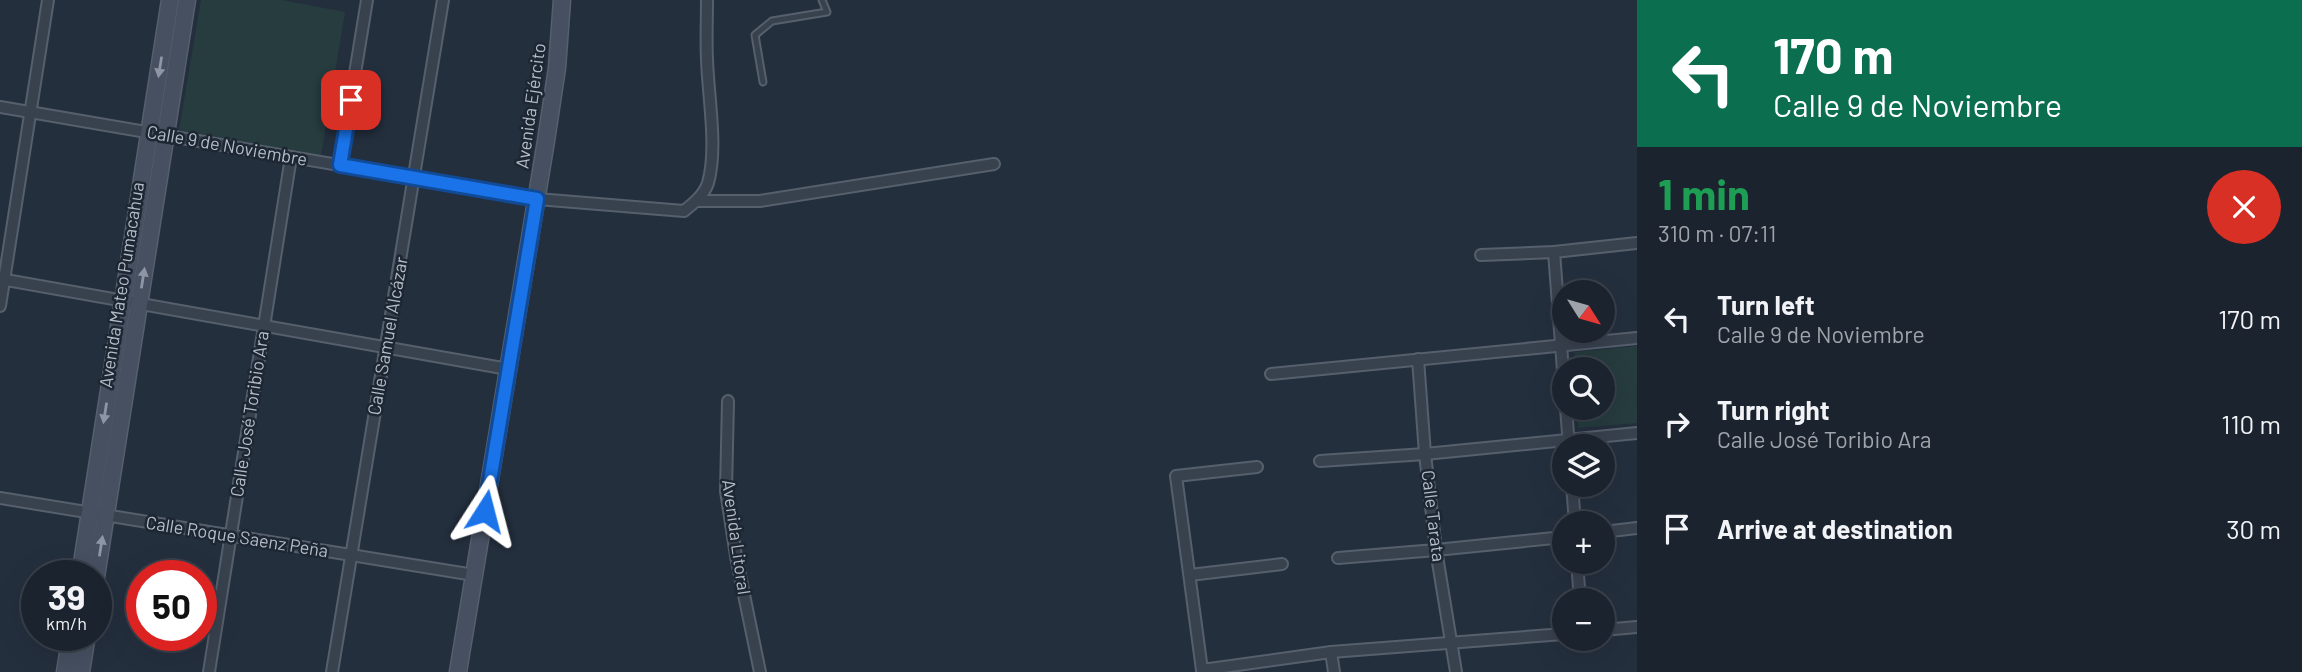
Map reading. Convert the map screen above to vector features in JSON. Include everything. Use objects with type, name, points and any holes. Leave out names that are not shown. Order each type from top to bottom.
[{"type":"street","points":[[0,306],[2,279],[48,0]]},
{"type":"street","name":"Avenida Mateo Pumacahua","points":[[97,560],[98,514],[157,134],[170,0]]},
{"type":"street","name":"Avenida Mateo Pumacahua","points":[[157,134],[187,0]]},
{"type":"street","points":[[340,165],[367,0]]},
{"type":"street","name":"Calle Samuel Alcázar","points":[[332,672],[443,0]]},
{"type":"street","name":"Avenida Ejército","points":[[458,672],[537,199],[557,68],[562,0]]},
{"type":"street","points":[[697,201],[708,185],[710,166],[707,0]]},
{"type":"street","name":"Calle 9 de Noviembre","points":[[0,107],[537,199],[684,211],[697,201],[760,201],[994,164]]},
{"type":"street","name":"Calle José Toribio Ara","points":[[209,672],[291,157]]},
{"type":"street","points":[[1481,255],[1554,252],[1637,243]]},
{"type":"street","points":[[1554,252],[1562,357]]},
{"type":"street","points":[[2,279],[509,369]]},
{"type":"street","points":[[1271,374],[1637,338]]},
{"type":"street","name":"Calle Tarata","points":[[1418,359],[1436,550],[1456,672]]},
{"type":"street","name":"Avenida Litoral","points":[[728,401],[726,491],[738,568],[761,672]]},
{"type":"street","points":[[1615,436],[1637,433]]},
{"type":"street","points":[[1320,461],[1552,444]]},
{"type":"street","points":[[1257,467],[1176,476],[1202,670],[1236,668],[1331,652],[1552,635]]},
{"type":"street","name":"Calle Roque Saenz Peña","points":[[0,498],[474,576]]},
{"type":"street","name":"Avenida Mateo Pumacahua","points":[[85,560],[98,514]]},
{"type":"street","points":[[1615,531],[1637,528]]},
{"type":"street","points":[[1338,558],[1552,538]]},
{"type":"street","points":[[1190,575],[1282,564]]},
{"type":"street","points":[[1615,629],[1637,627]]},
{"type":"street","points":[[65,672],[68,651]]},
{"type":"street","points":[[82,672],[85,651]]},
{"type":"street","points":[[1331,652],[1334,672]]},
{"type":"lane","points":[[762,82],[755,35],[772,21],[827,12],[822,0]]},
{"type":"green space","points":[[201,0],[282,0],[345,12],[321,156],[179,130]]},
{"type":"green space","points":[[1637,346],[1637,423],[1578,428],[1578,420],[1615,420],[1615,357],[1574,357],[1574,352]]},
{"type":"route","points":[[351,100],[340,165],[537,199],[485,511]]}]
